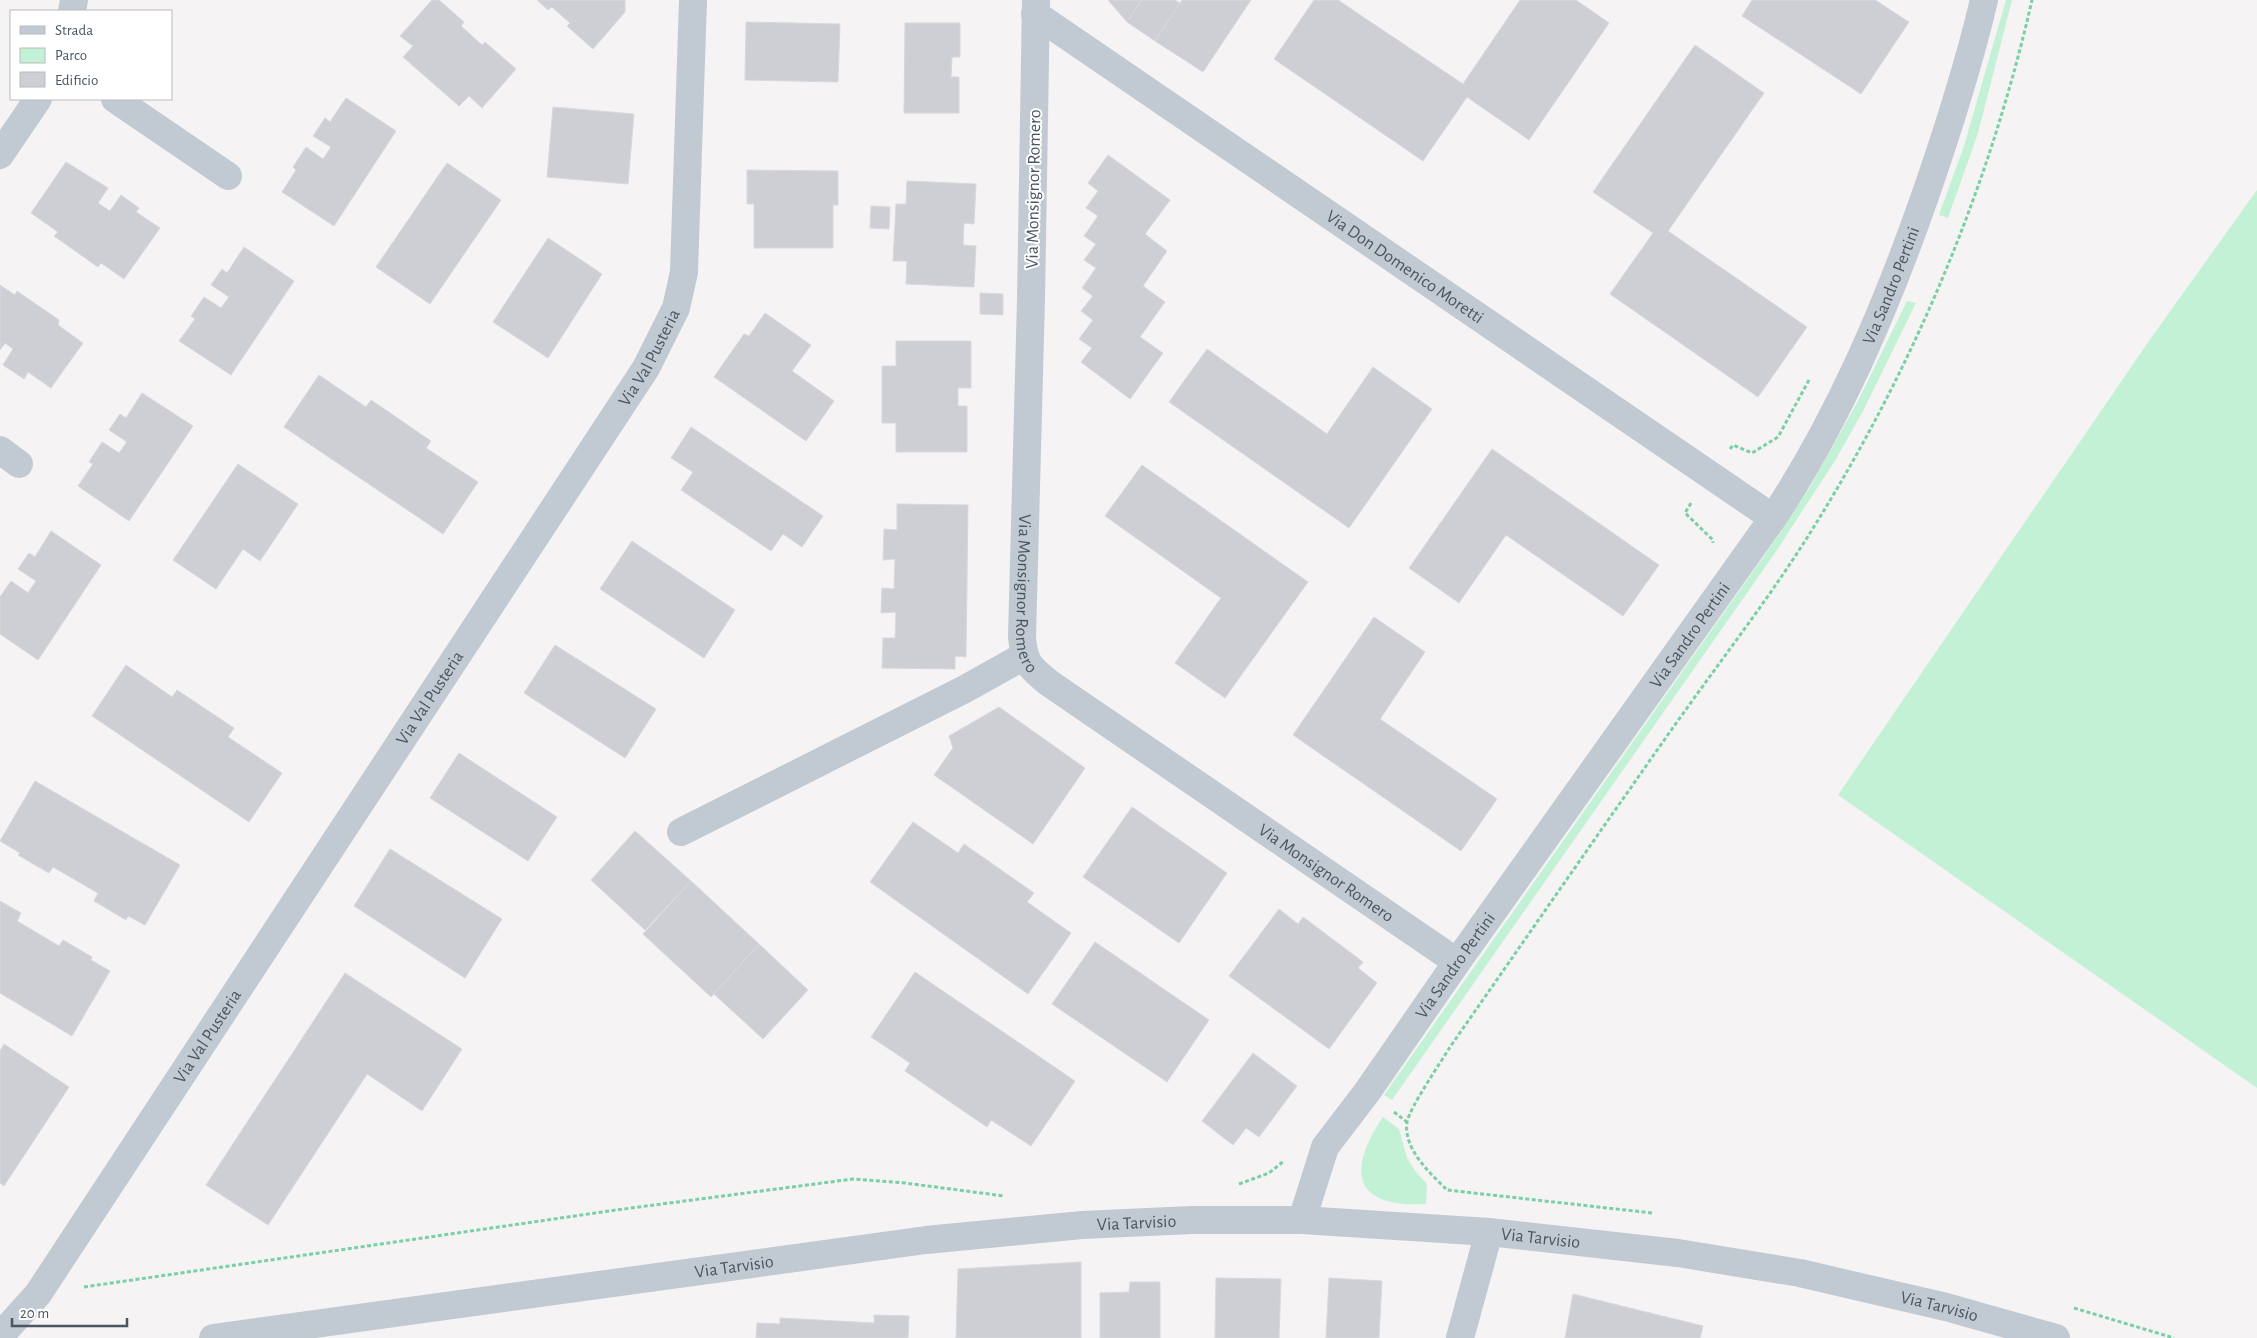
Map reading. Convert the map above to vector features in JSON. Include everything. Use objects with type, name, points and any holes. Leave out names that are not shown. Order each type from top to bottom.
[{"type":"street","name":"Via Val Pusteria","points":[[0,1336],[38,1294],[646,368],[676,308],[684,272],[693,0]]},
{"type":"street","name":"Via Sandro Pertini","points":[[1302,1220],[1325,1147],[1367,1092],[1457,962],[1773,518],[1804,471],[1885,304],[1951,121],[1984,0]]},
{"type":"street","name":"Via Don Domenico Moretti","points":[[1036,7],[1773,518]]},
{"type":"street","name":"Via Monsignor Romero","points":[[1036,7],[1032,299],[1022,636],[1024,656],[1031,669],[1049,683],[1457,962]]},
{"type":"street","points":[[0,155],[37,100]]},
{"type":"street","points":[[116,100],[228,176]]},
{"type":"street","points":[[681,832],[965,689],[1024,656]]},
{"type":"street","name":"Via Tarvisio","points":[[213,1338],[330,1330],[970,1235],[1091,1224],[1192,1220],[1302,1220],[1489,1232],[1678,1253],[1800,1273],[1946,1307],[2056,1338]]},
{"type":"street","points":[[1460,1338],[1489,1232]]},
{"type":"path","points":[[1660,1214],[1447,1190],[1426,1169],[1409,1143],[1407,1122],[1450,1047],[1815,526],[1876,418],[1930,309],[1952,254],[1986,161],[2020,51],[2032,0]]},
{"type":"path","points":[[1712,548],[1713,540],[1685,513],[1733,445],[1752,453],[1778,437],[1811,378]]},
{"type":"path","points":[[1367,1092],[1407,1122]]},
{"type":"path","points":[[1234,1186],[1269,1174],[1290,1155]]},
{"type":"path","points":[[38,1294],[258,1264],[616,1210],[853,1179],[905,1183],[1007,1197]]},
{"type":"path","points":[[2071,1307],[2174,1338]]},
{"type":"green space","points":[[2006,0],[2012,0],[1978,133],[1948,218],[1939,215],[1964,146]]},
{"type":"green space","points":[[2257,190],[2257,1088],[1838,795],[2151,338]]},
{"type":"green space","points":[[1907,301],[1916,303],[1863,411],[1836,459],[1775,553],[1392,1100],[1384,1095],[1780,533],[1810,487],[1858,401]]},
{"type":"green space","points":[[1383,1117],[1399,1129],[1407,1158],[1427,1184],[1426,1204],[1402,1204],[1384,1200],[1371,1193],[1364,1183],[1361,1170],[1364,1154],[1371,1137]]},
{"type":"building","points":[[432,0],[439,0],[464,22],[461,26],[482,45],[485,42],[516,69],[482,108],[469,96],[459,106],[403,57],[413,46],[400,36]]},
{"type":"building","points":[[537,0],[625,0],[625,12],[593,49],[567,26],[570,23],[552,7],[548,10]]},
{"type":"building","points":[[1108,0],[1142,0],[1127,22]]},
{"type":"building","points":[[1142,0],[1175,0],[1180,3],[1155,41],[1127,22]]},
{"type":"building","points":[[1182,0],[1251,0],[1203,72],[1155,41]]},
{"type":"building","points":[[1314,0],[1338,0],[1463,84],[1520,0],[1576,0],[1609,23],[1529,140],[1467,97],[1423,161],[1274,59]]},
{"type":"building","points":[[1752,0],[1875,0],[1909,22],[1861,94],[1742,16]]},
{"type":"building","points":[[746,22],[840,24],[838,82],[745,80]]},
{"type":"building","points":[[905,23],[960,23],[960,57],[952,57],[951,77],[959,77],[959,113],[904,113]]},
{"type":"building","points":[[1695,45],[1764,93],[1668,231],[1807,327],[1758,397],[1610,294],[1653,233],[1593,192]]},
{"type":"building","points":[[346,98],[396,131],[334,226],[282,192],[296,170],[293,167],[306,147],[323,159],[331,147],[313,136],[325,118],[330,122]]},
{"type":"building","points":[[553,107],[634,114],[628,184],[547,177]]},
{"type":"building","points":[[1108,155],[1170,200],[1145,234],[1167,251],[1143,286],[1165,302],[1140,337],[1163,353],[1130,399],[1081,362],[1092,348],[1079,339],[1093,320],[1081,311],[1093,296],[1082,288],[1096,268],[1084,260],[1096,244],[1084,236],[1098,216],[1086,208],[1098,191],[1088,183]]},
{"type":"building","points":[[66,162],[108,188],[98,203],[110,211],[121,195],[139,208],[136,212],[160,228],[124,279],[101,263],[98,267],[54,236],[58,232],[31,213]]},
{"type":"building","points":[[447,163],[501,200],[430,304],[376,267]]},
{"type":"building","points":[[747,170],[838,171],[838,205],[833,205],[833,248],[754,248],[754,204],[747,204]]},
{"type":"building","points":[[907,181],[976,184],[974,224],[964,223],[963,245],[976,246],[974,287],[906,284],[907,261],[893,261],[896,204],[906,204]]},
{"type":"building","points":[[871,206],[890,207],[889,229],[870,228]]},
{"type":"building","points":[[548,238],[602,274],[548,358],[493,322]]},
{"type":"building","points":[[244,247],[294,281],[231,375],[179,341],[195,319],[191,316],[204,297],[221,308],[229,297],[211,285],[222,269],[227,273]]},
{"type":"building","points":[[0,285],[15,295],[17,291],[59,320],[58,325],[83,343],[51,388],[28,372],[24,379],[3,365],[13,349],[5,343],[0,350]]},
{"type":"building","points":[[980,293],[1003,294],[1003,315],[980,314]]},
{"type":"building","points":[[765,313],[811,345],[792,371],[834,401],[806,441],[714,377],[744,334],[749,336]]},
{"type":"building","points":[[896,341],[971,341],[971,388],[958,388],[958,406],[967,406],[967,452],[896,452],[896,423],[882,423],[882,366],[896,366]]},
{"type":"building","points":[[1207,349],[1327,434],[1373,367],[1432,409],[1349,528],[1169,402]]},
{"type":"building","points":[[319,375],[366,407],[371,400],[431,441],[426,448],[478,482],[443,534],[284,427]]},
{"type":"building","points":[[142,393],[193,426],[129,521],[78,486],[93,464],[89,462],[102,442],[119,453],[127,442],[109,430],[120,414],[126,418]]},
{"type":"building","points":[[691,427],[823,516],[802,547],[783,534],[771,551],[681,490],[693,472],[671,458]]},
{"type":"building","points":[[1492,449],[1659,565],[1623,616],[1506,535],[1459,603],[1409,568]]},
{"type":"building","points":[[238,464],[298,504],[260,561],[243,549],[216,589],[173,560]]},
{"type":"building","points":[[1142,465],[1308,582],[1225,698],[1175,663],[1221,598],[1105,516]]},
{"type":"building","points":[[897,504],[968,505],[966,657],[955,656],[955,669],[882,668],[883,638],[895,638],[896,612],[881,613],[882,588],[894,589],[895,559],[883,560],[884,529],[897,530]]},
{"type":"building","points":[[51,531],[101,565],[38,660],[0,634],[0,597],[11,581],[28,593],[36,581],[18,569],[29,553],[35,557]]},
{"type":"building","points":[[632,541],[735,610],[704,658],[600,589]]},
{"type":"building","points":[[1374,617],[1425,652],[1380,719],[1497,799],[1461,851],[1293,735]]},
{"type":"building","points":[[555,645],[656,709],[625,758],[524,693]]},
{"type":"building","points":[[126,665],[172,697],[177,690],[234,728],[228,737],[282,773],[249,822],[92,716]]},
{"type":"building","points":[[999,707],[1085,768],[1033,844],[934,775],[953,748],[949,736]]},
{"type":"building","points":[[459,753],[557,817],[528,861],[430,798]]},
{"type":"building","points":[[35,781],[180,865],[145,925],[128,916],[126,920],[94,901],[98,893],[53,867],[49,873],[18,855],[20,853],[0,841]]},
{"type":"building","points":[[1132,807],[1227,873],[1179,943],[1083,877]]},
{"type":"building","points":[[913,822],[958,853],[964,844],[1034,893],[1027,902],[1071,933],[1028,994],[870,882]]},
{"type":"building","points":[[635,831],[691,881],[645,930],[591,880]]},
{"type":"building","points":[[390,849],[502,919],[465,978],[354,906]]},
{"type":"building","points":[[691,881],[759,944],[711,997],[643,934]]},
{"type":"building","points":[[0,901],[21,913],[17,921],[59,946],[63,940],[92,957],[91,960],[110,971],[72,1036],[0,993]]},
{"type":"building","points":[[1279,909],[1298,924],[1303,917],[1363,962],[1358,968],[1377,983],[1329,1049],[1229,976]]},
{"type":"building","points":[[1095,942],[1209,1020],[1167,1082],[1052,1004]]},
{"type":"building","points":[[759,944],[808,990],[763,1039],[714,994]]},
{"type":"building","points":[[915,972],[1075,1081],[1031,1146],[991,1120],[987,1127],[905,1071],[910,1063],[871,1037]]},
{"type":"building","points":[[345,973],[462,1049],[422,1111],[367,1074],[268,1225],[206,1185]]},
{"type":"building","points":[[4,1044],[69,1087],[4,1186],[0,1183],[0,1051]]},
{"type":"building","points":[[1253,1053],[1297,1086],[1259,1137],[1246,1128],[1233,1145],[1202,1121]]},
{"type":"building","points":[[1081,1262],[1081,1338],[956,1338],[958,1269]]},
{"type":"building","points":[[1216,1278],[1281,1279],[1279,1338],[1215,1338]]},
{"type":"building","points":[[1329,1278],[1382,1281],[1379,1338],[1326,1338]]},
{"type":"building","points":[[1130,1282],[1160,1282],[1160,1338],[1100,1338],[1100,1293],[1129,1292]]},
{"type":"building","points":[[1573,1294],[1703,1326],[1700,1338],[1565,1338]]},
{"type":"building","points":[[874,1315],[909,1316],[908,1338],[756,1338],[757,1323],[780,1324],[780,1318],[874,1323]]}]
